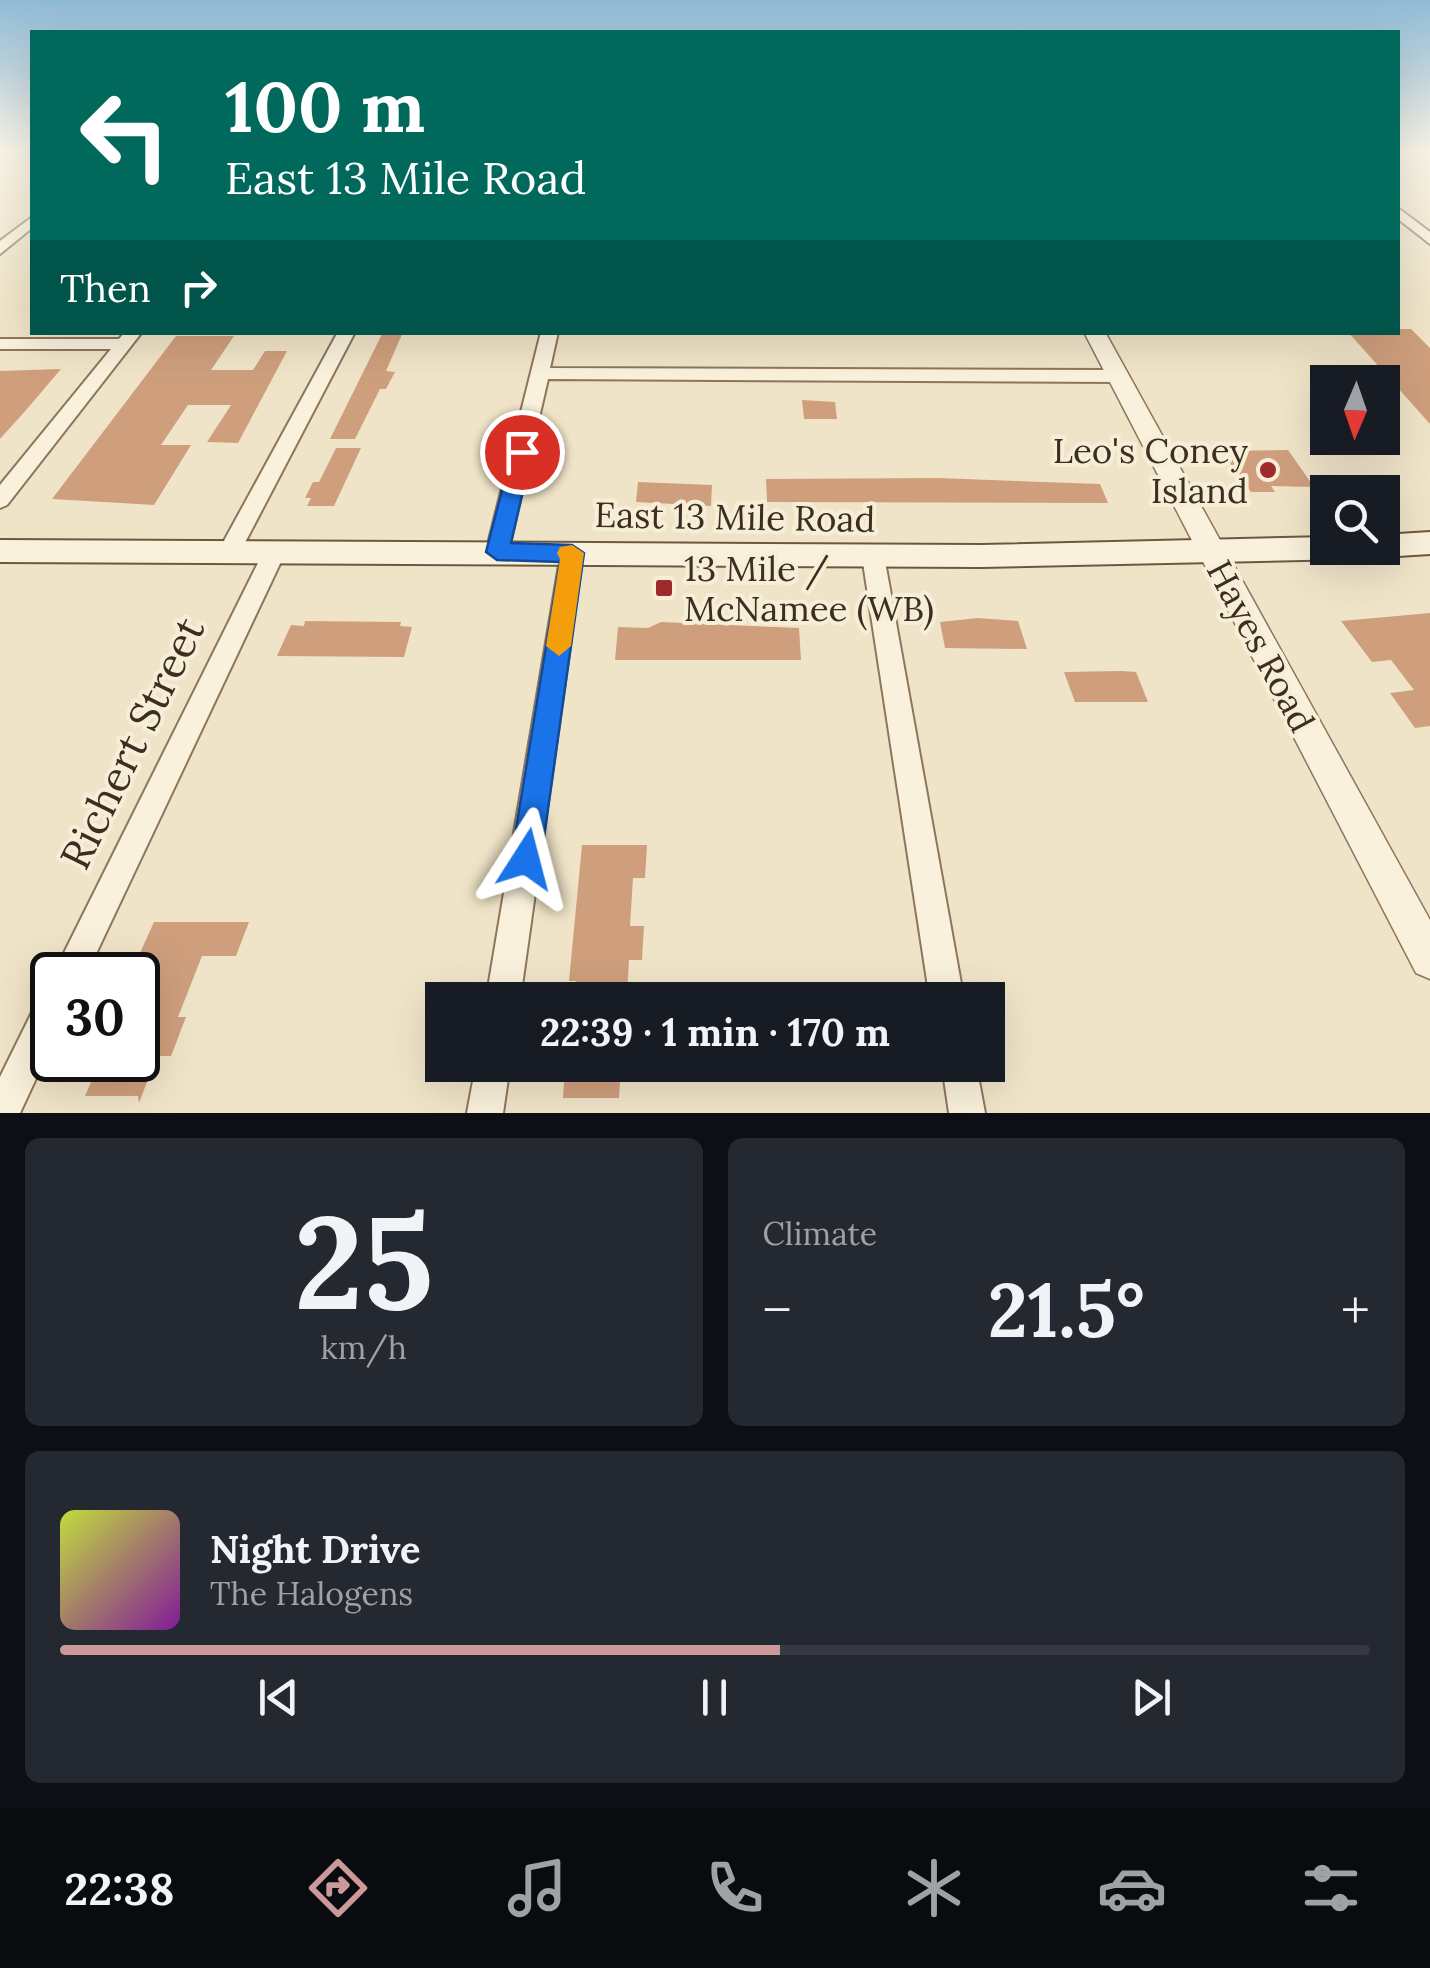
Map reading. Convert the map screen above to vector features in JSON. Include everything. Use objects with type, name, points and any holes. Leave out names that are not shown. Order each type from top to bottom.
[{"type":"main road","points":[[1400,545],[1430,543]]},
{"type":"main road","name":"East 13 Mile Road","points":[[0,551],[873,556],[1310,549]]},
{"type":"street","points":[[1400,217],[1430,240]]},
{"type":"street","points":[[0,249],[30,223]]},
{"type":"street","points":[[230,550],[344,335]]},
{"type":"street","points":[[497,552],[549,335]]},
{"type":"street","name":"Hayes Road","points":[[1096,335],[1430,959]]},
{"type":"street","points":[[0,344],[130,338]]},
{"type":"street","points":[[0,500],[130,338]]},
{"type":"street","points":[[540,373],[1117,376]]},
{"type":"street","name":"Richert Street","points":[[79,952],[275,551]]},
{"type":"street","points":[[507,982],[572,553]]},
{"type":"street","points":[[873,556],[944,982]]},
{"type":"street","points":[[1,1113],[30,1053]]},
{"type":"street","points":[[485,1113],[490,1082]]},
{"type":"street","points":[[962,1082],[967,1113]]},
{"type":"building","points":[[1411,329],[1430,348],[1430,424],[1400,390],[1400,365],[1377,365],[1351,335],[1400,335],[1400,330]]},
{"type":"building","points":[[382,335],[402,335],[386,371],[395,372],[386,389],[380,389],[355,439],[330,439]]},
{"type":"building","points":[[176,336],[234,336],[211,370],[253,370],[265,351],[287,351],[238,443],[207,442],[231,405],[188,405],[161,445],[191,445],[154,505],[52,499]]},
{"type":"building","points":[[61,369],[27,409],[0,439],[0,371]]},
{"type":"building","points":[[802,400],[835,402],[837,419],[804,419]]},
{"type":"building","points":[[336,448],[361,448],[334,506],[307,506],[311,498],[305,498],[313,482],[319,482]]},
{"type":"building","points":[[1288,450],[1310,487],[1271,486],[1275,492],[1251,492],[1221,451]]},
{"type":"building","points":[[938,478],[1100,484],[1108,503],[767,502],[766,479]]},
{"type":"building","points":[[638,482],[712,485],[711,506],[636,502]]},
{"type":"building","points":[[1430,613],[1430,726],[1415,728],[1390,693],[1414,690],[1391,660],[1372,662],[1341,621]]},
{"type":"building","points":[[978,618],[1018,621],[1027,649],[945,648],[940,622]]},
{"type":"building","points":[[305,621],[401,622],[400,626],[412,627],[404,657],[277,656],[291,625],[304,626]]},
{"type":"building","points":[[661,622],[799,628],[801,660],[615,660],[618,627],[648,628]]},
{"type":"building","points":[[1064,672],[1136,672],[1148,702],[1075,702]]},
{"type":"building","points":[[582,845],[647,845],[645,878],[633,878],[630,926],[644,926],[642,960],[629,960],[628,982],[569,981]]},
{"type":"building","points":[[154,922],[249,922],[236,956],[202,956],[178,1017],[186,1017],[171,1056],[160,1056],[160,952],[140,952]]},
{"type":"building","points":[[91,1082],[147,1082],[139,1103],[138,1096],[85,1096]]},
{"type":"building","points":[[564,1082],[620,1082],[619,1098],[563,1098]]},
{"type":"slow traffic","points":[[559,646],[572,553],[568,553]]},
{"type":"place","name":"Leo's Coney Island","points":[[1268,470]]},
{"type":"place","name":"13 Mile / McNamee (WB)","points":[[664,588]]},
{"type":"route","points":[[522,452],[497,552],[572,553],[526,859]]}]
